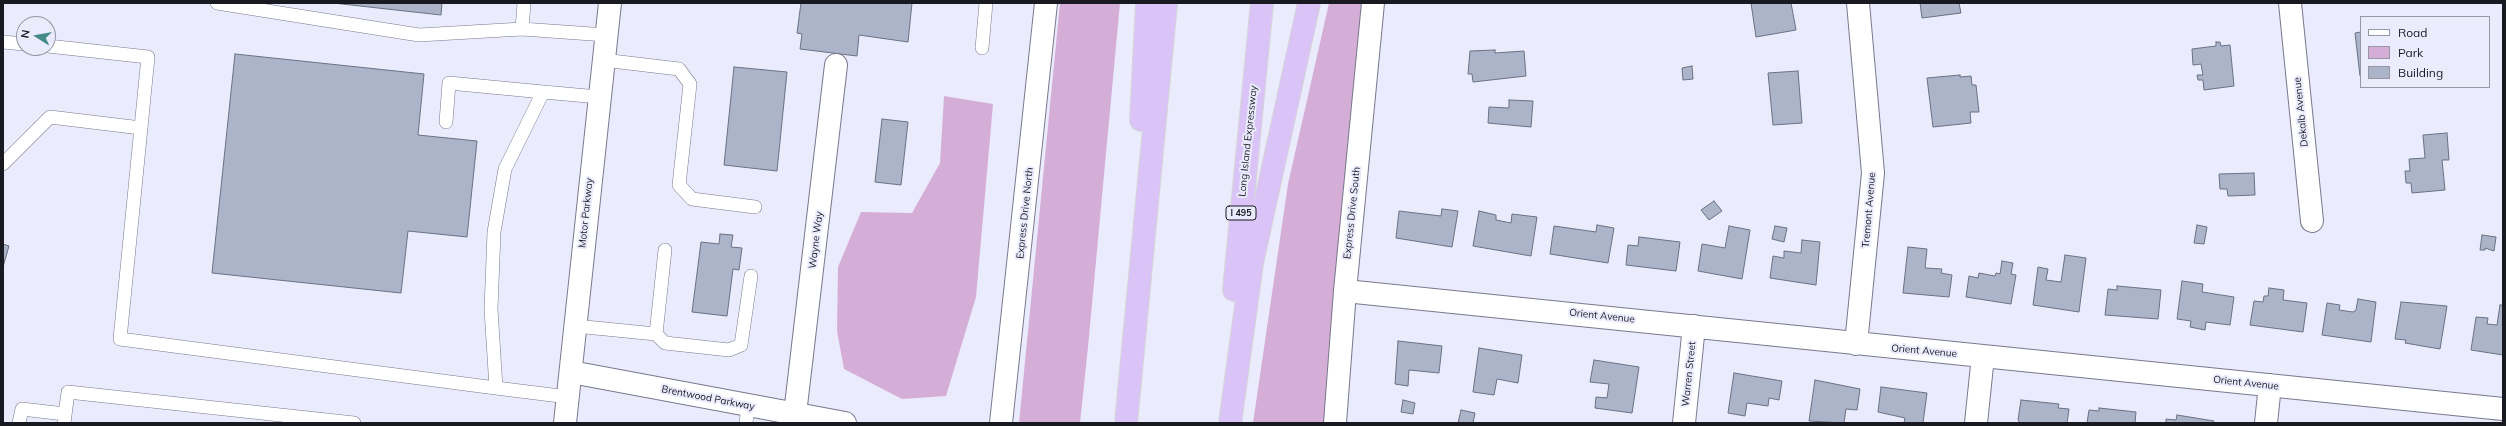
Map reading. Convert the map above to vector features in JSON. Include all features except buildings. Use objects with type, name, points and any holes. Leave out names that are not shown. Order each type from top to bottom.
[{"type":"highway","points":[[1126,423],[1147,3]]},
{"type":"highway","points":[[1126,423],[1166,3]]},
{"type":"highway","name":"Long Island Expressway","points":[[1221,423],[1262,3]]},
{"type":"highway","points":[[1230,423],[1252,263],[1308,3]]},
{"type":"street","name":"Motor Parkway","points":[[565,423],[610,3]]},
{"type":"street","name":"Express Drive North","points":[[1001,423],[1046,3]]},
{"type":"street","name":"Express Drive South","points":[[1335,423],[1345,291],[1373,3]]},
{"type":"street","name":"Tremont Avenue","points":[[1856,344],[1873,173],[1858,3]]},
{"type":"street","name":"Dekalb Avenue","points":[[2290,3],[2312,221]]},
{"type":"street","name":"Wayne Way","points":[[795,419],[836,65]]},
{"type":"street","name":"Orient Avenue","points":[[1345,291],[2503,409]]},
{"type":"street","name":"Warren Street","points":[[1684,423],[1694,326]]},
{"type":"street","points":[[1976,423],[1983,356]]},
{"type":"street","name":"Brentwood Parkway","points":[[571,372],[747,414],[845,423]]},
{"type":"street","points":[[2266,423],[2270,385]]},
{"type":"lane","points":[[217,3],[419,35],[522,29],[606,35]]},
{"type":"lane","points":[[522,29],[524,3]]},
{"type":"lane","points":[[982,48],[986,3]]},
{"type":"lane","points":[[3,42],[16,43]]},
{"type":"lane","points":[[56,47],[148,57],[120,339],[568,397]]},
{"type":"lane","points":[[603,60],[679,69],[690,84],[679,185],[692,199],[755,206]]},
{"type":"lane","points":[[446,122],[449,83],[599,97]]},
{"type":"lane","points":[[496,388],[491,309],[494,232],[505,169],[543,92]]},
{"type":"lane","points":[[3,164],[50,117],[141,128]]},
{"type":"lane","points":[[656,334],[665,250]]},
{"type":"lane","points":[[575,326],[656,334],[665,344],[729,350],[741,345],[752,276]]},
{"type":"lane","points":[[19,423],[22,409],[65,419],[68,392],[354,423]]},
{"type":"green space","points":[[1060,3],[1120,3],[1088,347],[1080,423],[1019,423]]},
{"type":"green space","points":[[1329,3],[1364,3],[1326,423],[1253,423],[1288,184]]},
{"type":"green space","points":[[944,96],[993,104],[976,297],[946,396],[902,399],[844,369],[837,331],[838,267],[861,212],[912,213],[940,163]]}]
